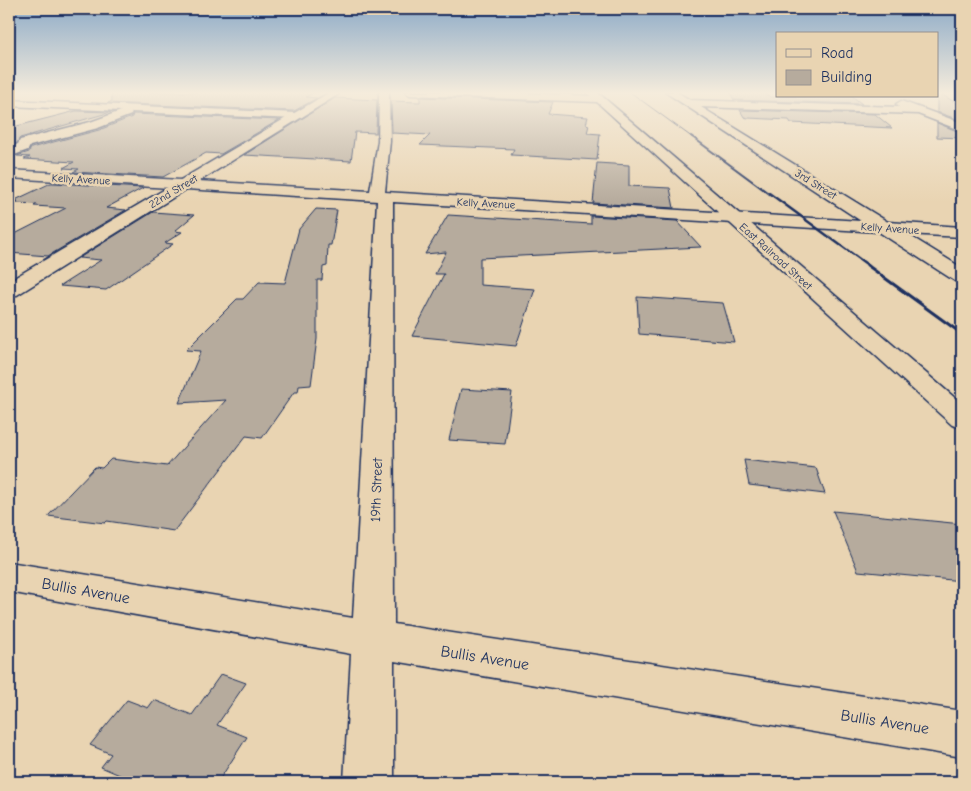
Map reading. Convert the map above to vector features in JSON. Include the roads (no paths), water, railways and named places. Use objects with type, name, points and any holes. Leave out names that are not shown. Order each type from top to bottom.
[{"type":"street","points":[[9,146],[79,129]]},
{"type":"street","name":"22nd Street","points":[[13,284],[184,185],[275,129]]},
{"type":"street","name":"19th Street","points":[[368,782],[384,129]]},
{"type":"street","name":"East Railroad Street","points":[[633,129],[962,419]]},
{"type":"street","name":"3rd Street","points":[[730,129],[962,277]]},
{"type":"street","points":[[9,153],[23,147],[25,143]]},
{"type":"street","name":"Kelly Avenue","points":[[9,174],[962,232]]},
{"type":"street","name":"Bullis Avenue","points":[[9,577],[372,639],[962,734]]},
{"type":"railway","points":[[681,129],[693,138]]},
{"type":"railway","points":[[691,136],[771,195]]},
{"type":"railway","points":[[769,193],[869,266]]},
{"type":"railway","points":[[867,265],[962,334]]}]
